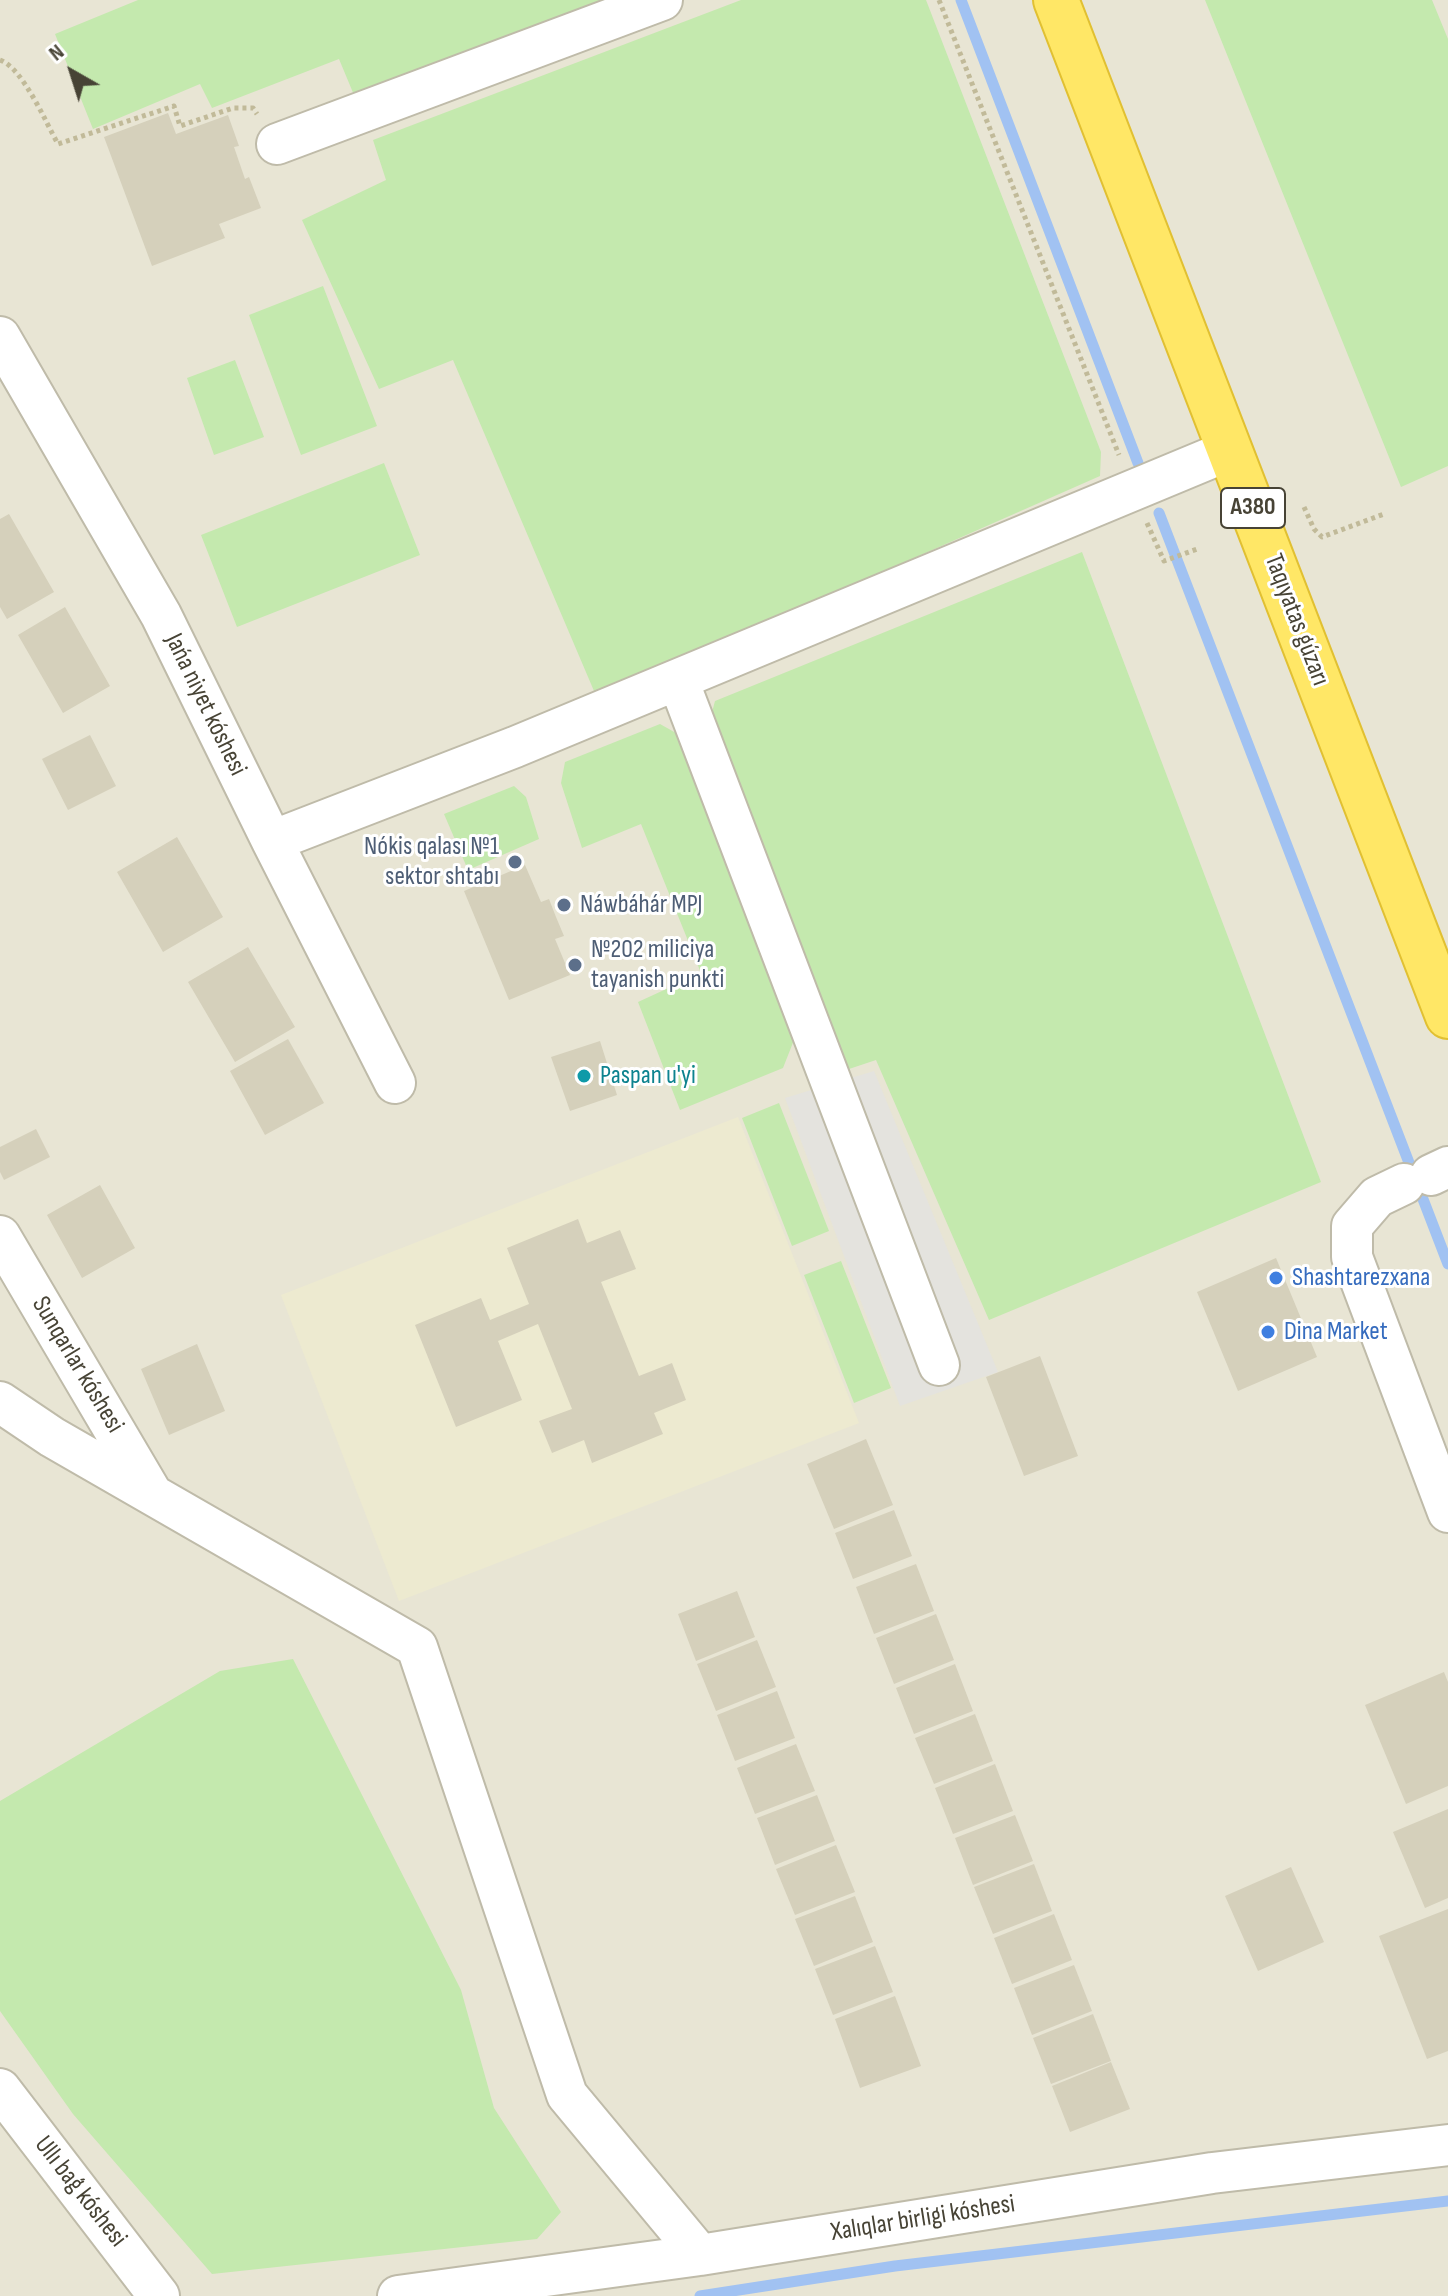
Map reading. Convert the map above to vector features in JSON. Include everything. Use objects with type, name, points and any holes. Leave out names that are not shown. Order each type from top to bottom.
[{"type":"highway","name":"Taqıyatas gúzarı","points":[[1056,0],[1448,1016]]},
{"type":"street","points":[[277,144],[662,0]]},
{"type":"street","name":"Jańa niyet kóshesi","points":[[0,337],[161,615],[395,1083]]},
{"type":"street","points":[[272,841],[515,747],[1230,450]]},
{"type":"street","points":[[678,680],[939,1365]]},
{"type":"street","points":[[1427,1175],[1377,1197],[1352,1226],[1352,1257],[1448,1512]]},
{"type":"street","name":"Sunqarlar kóshesi","points":[[0,1236],[153,1495]]},
{"type":"street","points":[[0,1402],[52,1437],[417,1647],[567,2095],[700,2255]]},
{"type":"street","name":"Ullı baǵ kóshesi","points":[[0,2089],[159,2296]]},
{"type":"street","name":"Xalıqlar birligi kóshesi","points":[[398,2296],[700,2255],[1212,2173],[1448,2145]]},
{"type":"path","points":[[939,0],[1132,489]]},
{"type":"path","points":[[0,60],[8,63],[25,85],[58,144],[174,106],[180,126],[233,108],[253,108],[277,144]]},
{"type":"path","points":[[1304,507],[1314,529],[1322,537],[1384,514]]},
{"type":"path","points":[[1164,561],[1200,548]]},
{"type":"shaded area","points":[[0,0],[1448,0],[1448,2296],[0,2296]]},
{"type":"shaded area","points":[[874,1071],[998,1372],[900,1406],[785,1098]]},
{"type":"shaded area","points":[[738,1117],[859,1423],[399,1601],[281,1295]]},
{"type":"green space","points":[[138,0],[603,0],[354,95],[339,59],[212,108],[200,84],[93,129],[55,34]]},
{"type":"green space","points":[[741,0],[926,0],[1101,452],[1100,476],[597,698],[453,360],[379,389],[302,220],[386,180],[373,140]]},
{"type":"green space","points":[[1205,0],[1432,0],[1448,39],[1448,466],[1401,487]]},
{"type":"green space","points":[[323,286],[377,426],[301,455],[249,315]]},
{"type":"green space","points":[[235,360],[264,437],[214,455],[187,378]]},
{"type":"green space","points":[[384,463],[420,555],[237,627],[201,535]]},
{"type":"green space","points":[[1082,552],[1321,1182],[989,1320],[876,1060],[846,1070],[710,720],[715,701]]},
{"type":"green space","points":[[660,724],[676,733],[794,1040],[783,1068],[680,1110],[638,1002],[701,973],[641,824],[582,848],[561,783],[565,762]]},
{"type":"green space","points":[[514,786],[526,797],[539,839],[468,870],[444,814]]},
{"type":"green space","points":[[779,1103],[829,1231],[792,1246],[742,1118]]},
{"type":"green space","points":[[841,1261],[891,1388],[854,1403],[804,1275]]},
{"type":"green space","points":[[293,1659],[461,1990],[494,2108],[561,2212],[537,2239],[212,2274],[73,2114],[0,2011],[0,1801],[220,1671]]},
{"type":"building","points":[[168,113],[176,134],[228,115],[239,146],[234,147],[245,179],[249,177],[261,208],[219,224],[225,238],[152,266],[104,137]]},
{"type":"building","points":[[9,514],[54,592],[7,619],[0,607],[0,519]]},
{"type":"building","points":[[65,607],[110,686],[63,713],[18,635]]},
{"type":"building","points":[[90,735],[116,786],[68,810],[42,759]]},
{"type":"building","points":[[177,837],[223,917],[163,952],[117,872]]},
{"type":"building","points":[[525,865],[541,902],[549,899],[564,936],[555,939],[570,975],[509,1000],[464,891]]},
{"type":"building","points":[[248,947],[295,1027],[235,1062],[188,982]]},
{"type":"building","points":[[288,1039],[324,1103],[265,1135],[230,1071]]},
{"type":"building","name":"Paspan u'yi","points":[[600,1041],[617,1095],[570,1111],[551,1057]]},
{"type":"building","points":[[36,1129],[50,1157],[4,1180],[0,1172],[0,1147]]},
{"type":"building","points":[[100,1185],[135,1248],[82,1278],[47,1215]]},
{"type":"building","points":[[578,1219],[587,1243],[620,1230],[636,1269],[601,1282],[639,1376],[672,1363],[686,1400],[654,1413],[663,1434],[592,1463],[584,1440],[552,1453],[539,1421],[572,1409],[538,1324],[498,1341],[522,1400],[456,1427],[415,1325],[481,1298],[490,1320],[529,1304],[507,1248]]},
{"type":"building","points":[[1276,1258],[1317,1357],[1238,1391],[1197,1292]]},
{"type":"building","points":[[197,1344],[225,1411],[169,1435],[141,1369]]},
{"type":"building","points":[[1040,1356],[1078,1456],[1024,1476],[986,1377]]},
{"type":"building","points":[[866,1439],[893,1505],[834,1529],[807,1464]]},
{"type":"building","points":[[894,1510],[912,1556],[853,1579],[835,1533]]},
{"type":"building","points":[[916,1564],[934,1611],[874,1634],[856,1587]]},
{"type":"building","points":[[737,1591],[755,1637],[696,1661],[678,1614]]},
{"type":"building","points":[[936,1614],[954,1660],[894,1684],[876,1638]]},
{"type":"building","points":[[757,1640],[776,1687],[716,1711],[697,1664]]},
{"type":"building","points":[[955,1664],[973,1711],[914,1734],[896,1688]]},
{"type":"building","points":[[1444,1672],[1448,1682],[1448,1786],[1406,1804],[1365,1705]]},
{"type":"building","points":[[777,1691],[795,1738],[735,1761],[717,1715]]},
{"type":"building","points":[[975,1714],[993,1761],[934,1784],[915,1738]]},
{"type":"building","points":[[796,1744],[815,1791],[755,1814],[737,1768]]},
{"type":"building","points":[[995,1764],[1013,1811],[953,1834],[935,1788]]},
{"type":"building","points":[[817,1795],[835,1841],[775,1865],[757,1818]]},
{"type":"building","points":[[1448,1809],[1448,1898],[1425,1908],[1393,1832]]},
{"type":"building","points":[[1015,1815],[1033,1861],[973,1885],[955,1838]]},
{"type":"building","points":[[836,1845],[855,1892],[795,1915],[776,1869]]},
{"type":"building","points":[[1034,1864],[1052,1911],[993,1934],[974,1887]]},
{"type":"building","points":[[1291,1867],[1324,1942],[1258,1971],[1225,1896]]},
{"type":"building","points":[[855,1896],[873,1942],[814,1966],[795,1919]]},
{"type":"building","points":[[1448,1909],[1448,2051],[1427,2059],[1379,1936]]},
{"type":"building","points":[[1054,1914],[1072,1960],[1012,1984],[994,1938]]},
{"type":"building","points":[[875,1946],[893,1992],[833,2015],[815,1969]]},
{"type":"building","points":[[1074,1965],[1092,2011],[1032,2035],[1014,1988]]},
{"type":"building","points":[[895,1996],[921,2066],[860,2088],[835,2019]]},
{"type":"building","points":[[1093,2014],[1111,2061],[1051,2084],[1033,2038]]},
{"type":"building","points":[[1111,2062],[1130,2109],[1070,2132],[1052,2086]]},
{"type":"waterway","points":[[961,0],[1138,463]]},
{"type":"waterway","points":[[1159,513],[1448,1264]]},
{"type":"waterway","points":[[700,2296],[895,2266],[1448,2201]]},
{"type":"place","name":"Nókis qalası №1 sektor shtabı","points":[[515,862]]},
{"type":"place","name":"Náwbáhár MPJ","points":[[564,905]]},
{"type":"place","name":"№202 miliciya tayanish punkti","points":[[575,965]]},
{"type":"place","name":"Paspan u'yi","points":[[584,1076]]},
{"type":"place","name":"Shashtarezxana","points":[[1276,1278]]},
{"type":"place","name":"Dina Market","points":[[1268,1332]]}]
